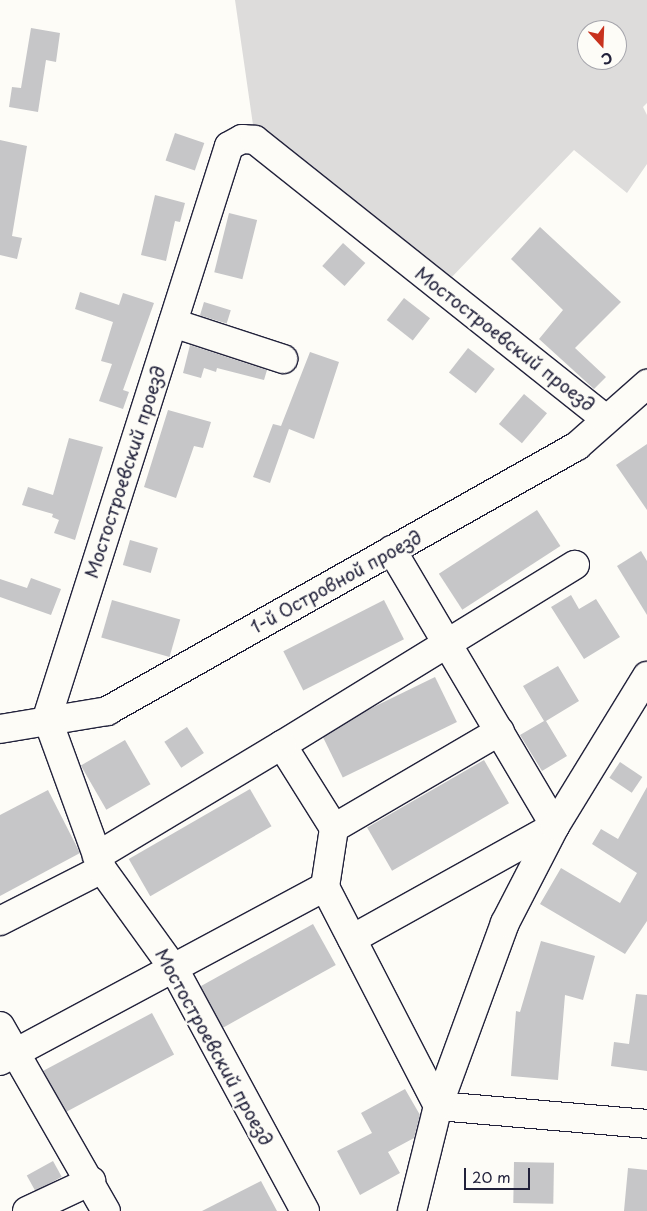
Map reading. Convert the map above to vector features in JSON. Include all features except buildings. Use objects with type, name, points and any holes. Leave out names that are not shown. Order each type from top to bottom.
[{"type":"street","name":"Мостостроевский проезд","points":[[305,1211],[174,969],[100,862],[47,718],[229,146],[242,139],[255,140],[605,418]]},
{"type":"street","points":[[173,323],[283,359]]},
{"type":"street","name":"1-й Островной проезд","points":[[0,729],[47,718],[107,711],[577,446],[605,418],[647,384]]},
{"type":"street","points":[[392,550],[555,826]]},
{"type":"street","points":[[0,921],[100,862],[282,745],[574,565]]},
{"type":"street","points":[[412,1211],[438,1106],[505,924],[555,826],[647,677]]},
{"type":"street","points":[[334,828],[500,731]]},
{"type":"street","points":[[282,745],[334,828],[325,888],[438,1106]]},
{"type":"street","points":[[352,939],[555,826]]},
{"type":"street","points":[[9,1057],[325,888]]},
{"type":"street","points":[[0,1026],[9,1057],[90,1181],[106,1211]]},
{"type":"street","points":[[438,1106],[647,1124]]},
{"type":"street","points":[[27,1211],[90,1181]]},
{"type":"shaded area","points":[[235,0],[647,0],[647,103],[643,107],[647,115],[647,164],[627,193],[574,150],[448,281],[253,125]]}]
